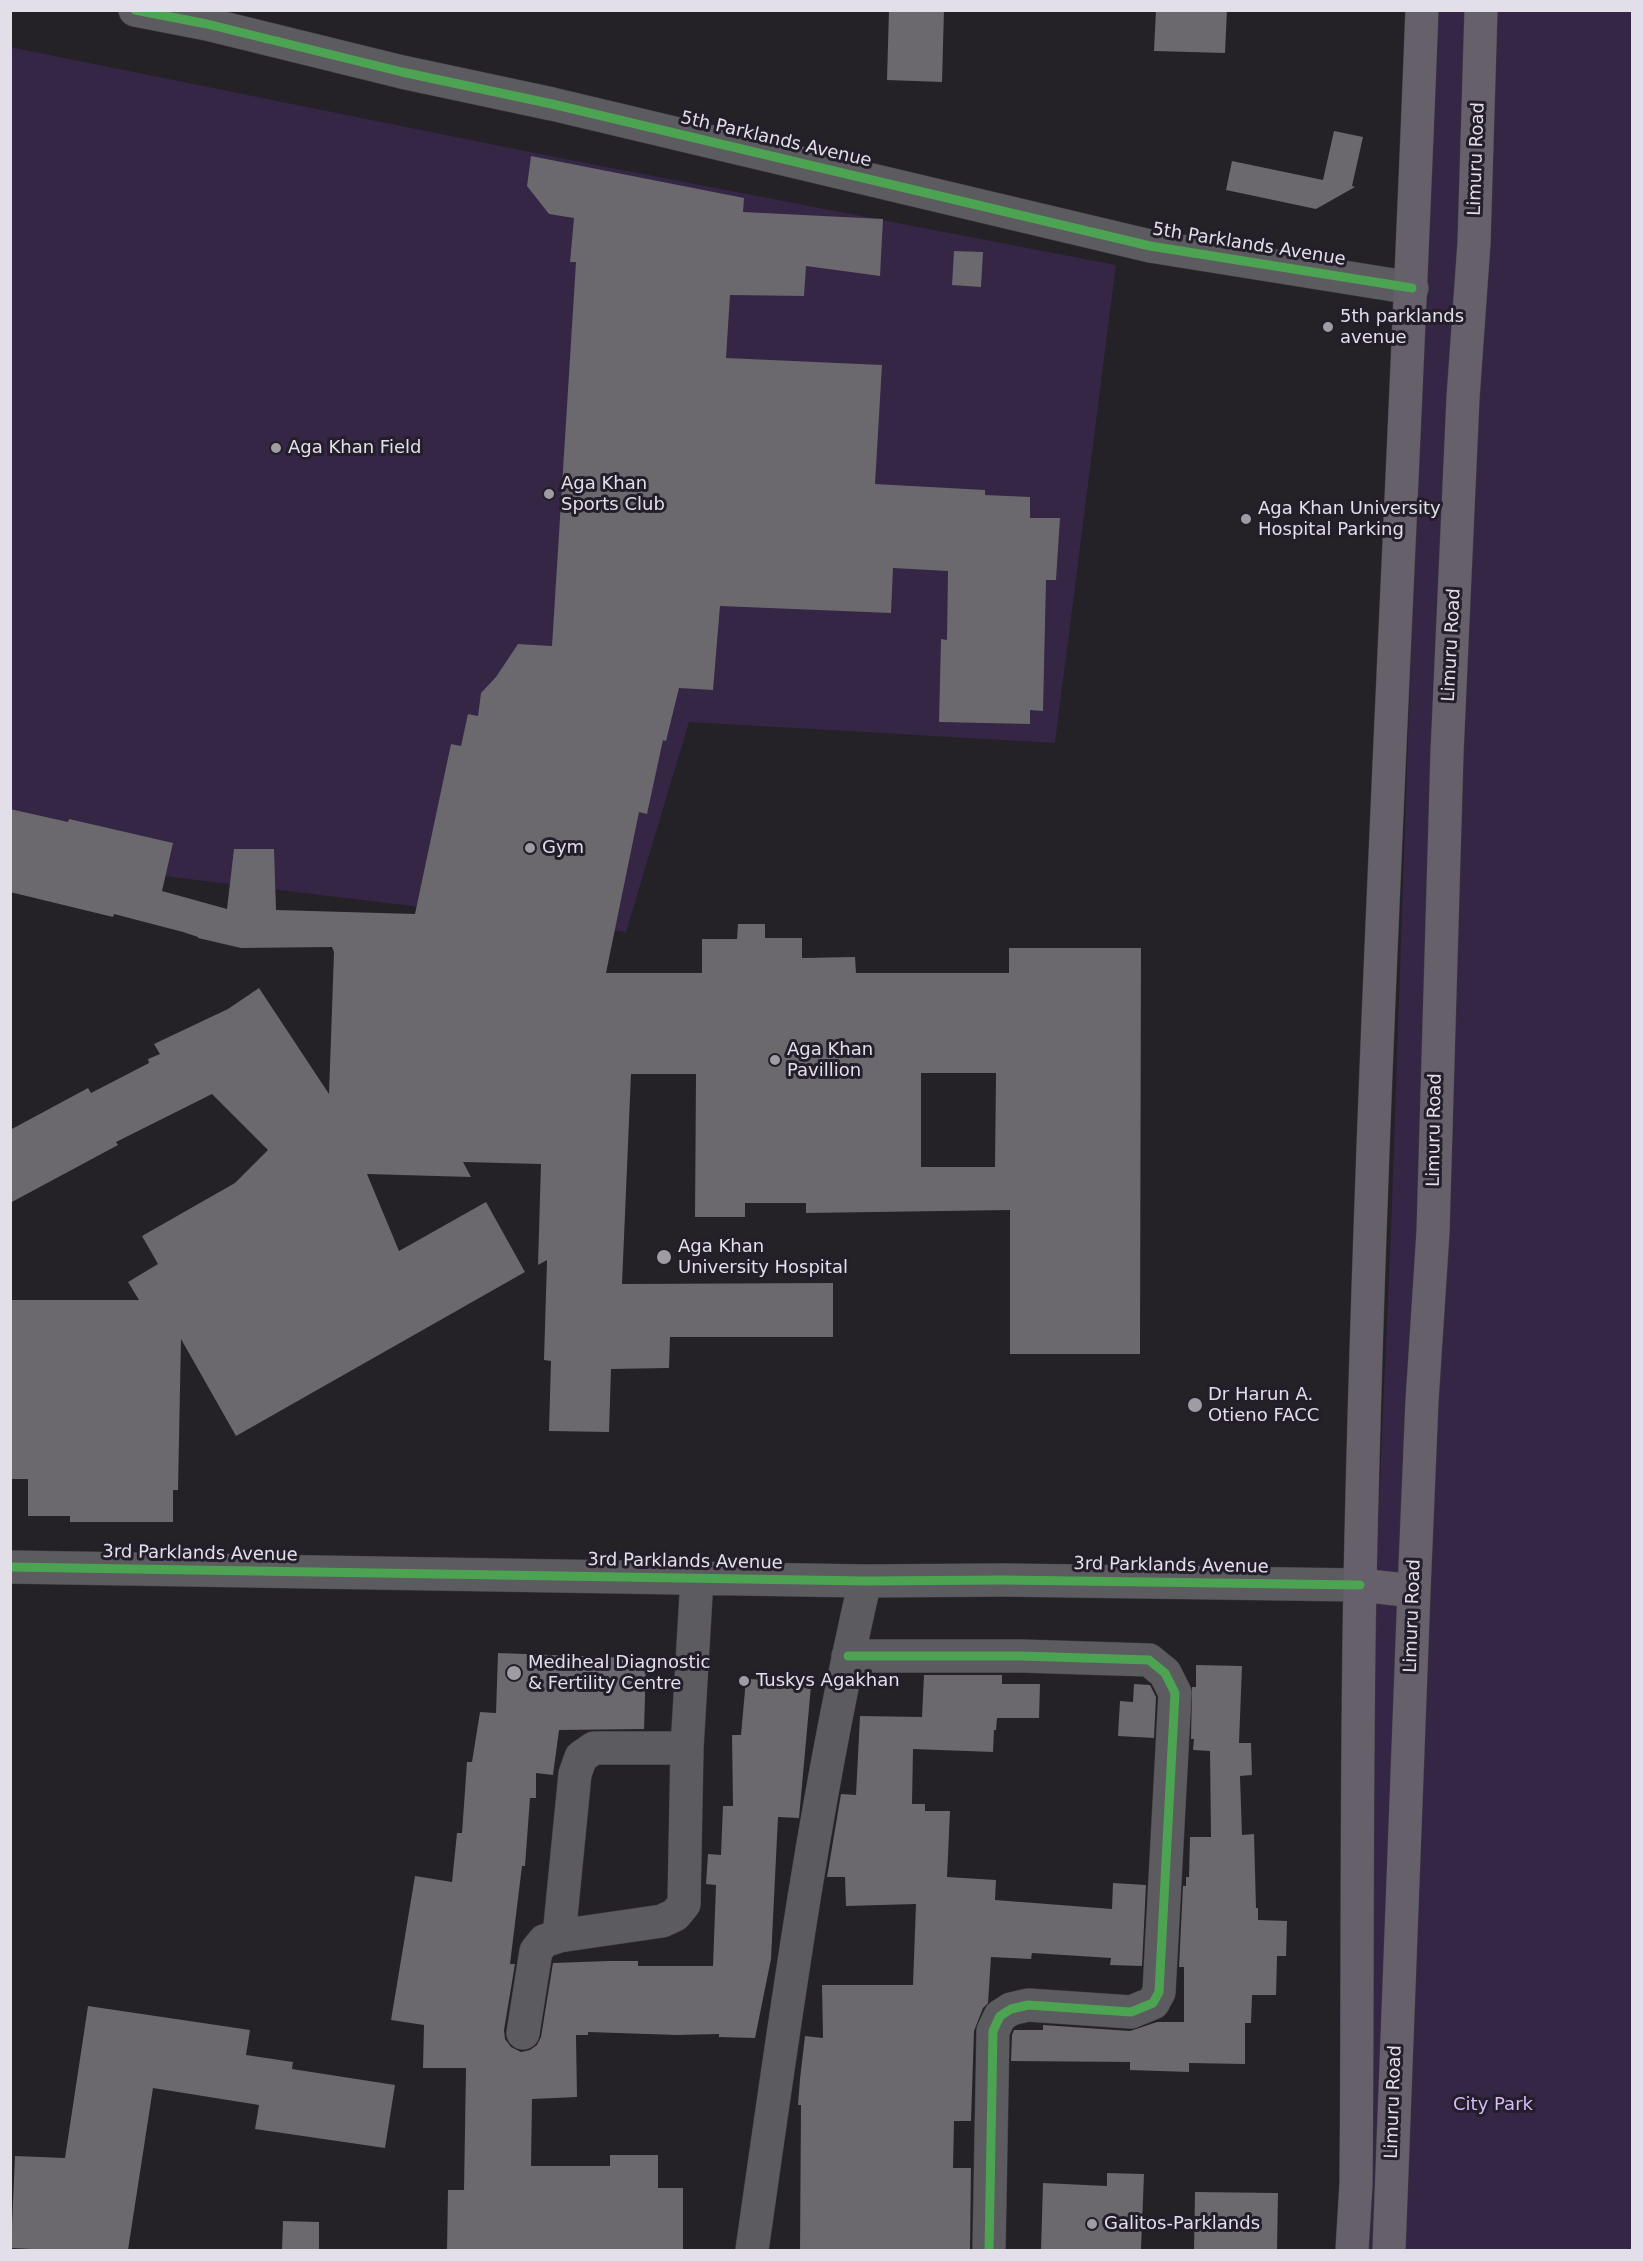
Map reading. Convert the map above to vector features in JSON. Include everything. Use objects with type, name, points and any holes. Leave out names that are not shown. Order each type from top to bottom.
[{"type":"main road","name":"Limuru Road","points":[[1352,2250],[1356,2184],[1360,1585],[1377,1031],[1412,288],[1422,10]]},
{"type":"main road","name":"Limuru Road","points":[[1389,2250],[1414,1591],[1433,1233],[1447,753],[1463,398],[1474,243],[1481,10]]},
{"type":"main road","points":[[1360,1585],[1414,1591]]},
{"type":"street","name":"5th Parklands Avenue","points":[[135,10],[207,24],[402,72],[564,107],[1150,246],[1412,288]]},
{"type":"street","name":"3rd Parklands Avenue","points":[[10,1567],[865,1581],[1004,1580],[1360,1585]]},
{"type":"street","points":[[523,2033],[536,1951],[544,1941],[559,1936],[662,1921],[675,1916],[684,1904],[687,1749],[697,1578]]},
{"type":"street","points":[[752,2250],[795,1943],[848,1656],[865,1581]]},
{"type":"street","points":[[848,1656],[1022,1656],[1149,1660],[1165,1673],[1175,1693],[1159,1992],[1153,2003],[1131,2012],[1028,2005],[1011,2009],[1000,2016],[993,2031],[989,2250]]},
{"type":"street","points":[[559,1936],[575,1774],[581,1757],[594,1749],[687,1749]]},
{"type":"green space","name":"City Park","points":[[1433,11],[1632,11],[1632,2250],[1346,2250],[1391,1229]]},
{"type":"green space","name":"Aga Khan Sports Club","points":[[10,47],[555,157],[1116,265],[1055,743],[689,722],[626,932],[172,877],[11,852]]},
{"type":"building","points":[[889,10],[944,10],[942,82],[887,80]]},
{"type":"building","points":[[1156,10],[1227,10],[1225,53],[1154,51]]},
{"type":"building","points":[[1334,131],[1363,137],[1352,186],[1355,187],[1316,209],[1226,190],[1232,161],[1323,180]]},
{"type":"building","points":[[531,156],[744,198],[743,212],[883,219],[880,276],[806,266],[804,296],[730,295],[726,358],[882,365],[875,484],[985,490],[985,495],[1030,497],[1030,518],[1060,518],[1056,580],[1046,580],[1043,711],[1030,710],[1030,724],[939,722],[941,639],[947,640],[948,571],[893,568],[891,613],[720,606],[713,690],[679,688],[666,741],[663,740],[647,814],[639,812],[606,973],[702,973],[702,939],[737,939],[738,924],[765,924],[765,938],[802,938],[802,958],[855,957],[856,973],[1009,973],[1009,948],[1141,948],[1140,1354],[1010,1354],[1010,1210],[806,1213],[806,1203],[745,1203],[745,1217],[695,1217],[696,1074],[631,1074],[622,1284],[833,1283],[833,1337],[670,1337],[669,1368],[611,1369],[609,1432],[549,1431],[551,1361],[544,1360],[547,1260],[538,1265],[541,1164],[463,1162],[471,1177],[367,1174],[399,1251],[486,1202],[525,1272],[236,1436],[181,1339],[178,1490],[173,1490],[173,1522],[70,1522],[70,1516],[28,1516],[28,1479],[10,1479],[10,1300],[139,1300],[128,1282],[158,1264],[142,1236],[235,1183],[268,1150],[212,1094],[116,1142],[118,1145],[10,1203],[10,1130],[88,1088],[91,1093],[149,1063],[148,1059],[160,1054],[154,1044],[228,1009],[259,988],[329,1094],[334,952],[332,947],[241,948],[114,914],[113,917],[10,892],[10,809],[68,822],[69,819],[173,843],[162,891],[227,909],[234,849],[274,849],[276,910],[415,914],[451,744],[461,746],[468,714],[478,716],[481,693],[496,677],[518,644],[552,646],[576,262],[570,262],[574,218],[549,214],[527,186]],"holes":[[[921,1073],[996,1073],[995,1167],[921,1167]]]},
{"type":"building","points":[[954,251],[983,252],[981,287],[952,285]]},
{"type":"building","points":[[498,1653],[633,1658],[633,1664],[646,1665],[644,1729],[559,1730],[553,1775],[536,1773],[536,1798],[530,1798],[525,1866],[522,1866],[510,1964],[515,1964],[504,2030],[505,2039],[511,2047],[521,2052],[537,2045],[541,2037],[553,1963],[638,1961],[638,1966],[713,1966],[716,1885],[706,1884],[708,1854],[721,1855],[723,1806],[733,1806],[732,1735],[741,1735],[746,1679],[775,1680],[775,1683],[811,1686],[799,1818],[778,1817],[771,1959],[755,2038],[719,2037],[719,2034],[588,2032],[588,2035],[576,2035],[577,2097],[532,2099],[531,2166],[610,2166],[610,2155],[658,2155],[658,2188],[683,2188],[683,2250],[447,2250],[448,2190],[464,2190],[466,2068],[423,2068],[424,2025],[391,2020],[415,1876],[452,1882],[457,1833],[462,1833],[467,1762],[472,1762],[480,1712],[496,1713]]},
{"type":"building","points":[[1196,1665],[1242,1666],[1239,1743],[1251,1743],[1252,1775],[1240,1776],[1242,1835],[1254,1834],[1258,1920],[1287,1921],[1286,1956],[1277,1956],[1276,1995],[1252,1995],[1251,2023],[1245,2023],[1245,2064],[1189,2063],[1189,2072],[1130,2070],[1130,2062],[1011,2061],[1014,2030],[1043,2030],[1043,2025],[1130,2031],[1157,2022],[1184,2022],[1184,1967],[1179,1967],[1183,1886],[1186,1886],[1186,1877],[1189,1877],[1190,1837],[1211,1837],[1210,1751],[1193,1750],[1194,1739],[1191,1739],[1192,1687],[1196,1687]]},
{"type":"building","points":[[924,1675],[1002,1675],[1002,1684],[1040,1684],[1039,1718],[997,1718],[993,1752],[913,1749],[912,1804],[925,1804],[925,1811],[950,1811],[947,1877],[996,1880],[995,1900],[1112,1909],[1113,1883],[1146,1885],[1142,1966],[1110,1965],[1111,1958],[1032,1953],[1031,1959],[991,1957],[988,2003],[983,2008],[974,2031],[971,2121],[954,2121],[953,2168],[971,2168],[970,2250],[800,2250],[801,2105],[798,2105],[800,2079],[805,2036],[823,2038],[822,1985],[913,1985],[916,1904],[846,1906],[845,1877],[827,1877],[841,1794],[856,1795],[860,1716],[922,1717]]},
{"type":"building","points":[[1134,1684],[1150,1685],[1156,1697],[1154,1738],[1118,1736],[1120,1701],[1133,1702]]},
{"type":"building","points":[[88,2006],[250,2030],[246,2055],[293,2062],[292,2069],[395,2085],[385,2148],[255,2129],[259,2105],[153,2088],[128,2250],[11,2248],[15,2156],[65,2158]]},
{"type":"building","name":"Galitos-Parklands","points":[[1107,2173],[1144,2174],[1141,2250],[1041,2250],[1043,2183],[1107,2186]]},
{"type":"building","points":[[1195,2192],[1278,2193],[1277,2250],[1194,2250]]},
{"type":"building","points":[[283,2221],[319,2222],[319,2250],[282,2250]]},
{"type":"cycle path","points":[[135,10],[207,24],[402,72],[552,104],[1150,246],[1412,288]]},
{"type":"cycle path","points":[[10,1567],[865,1581],[1004,1580],[1360,1585]]},
{"type":"cycle path","points":[[848,1656],[1022,1656],[1149,1660],[1165,1673],[1175,1693],[1159,1992],[1153,2003],[1131,2012],[1028,2005],[1011,2009],[1000,2016],[993,2031],[989,2250]]},
{"type":"place","name":"5th parklands avenue","points":[[1328,327]]},
{"type":"place","name":"Aga Khan Field","points":[[276,448]]},
{"type":"place","name":"Aga Khan Sports Club","points":[[549,494]]},
{"type":"place","name":"Aga Khan University Hospital Parking","points":[[1246,519]]},
{"type":"place","name":"Gym","points":[[530,848]]},
{"type":"place","name":"Aga Khan Pavillion","points":[[775,1060]]},
{"type":"place","name":"Aga Khan University Hospital","points":[[664,1257]]},
{"type":"place","name":"Dr Harun A. Otieno FACC","points":[[1195,1405]]},
{"type":"place","name":"Mediheal Diagnostic & Fertility Centre","points":[[514,1673]]},
{"type":"place","name":"Tuskys Agakhan","points":[[744,1681]]},
{"type":"place","name":"Galitos-Parklands","points":[[1092,2224]]}]
